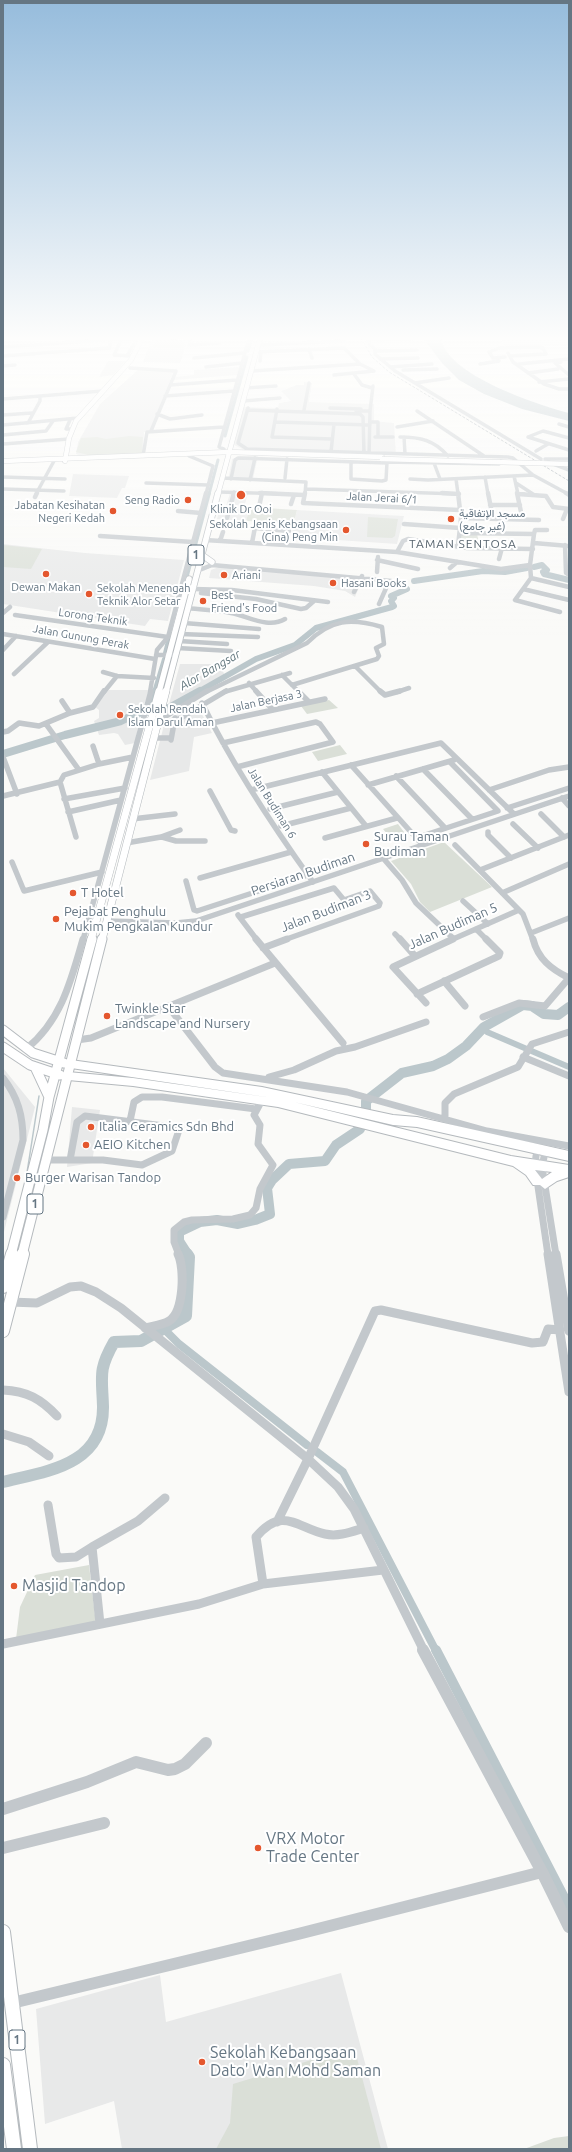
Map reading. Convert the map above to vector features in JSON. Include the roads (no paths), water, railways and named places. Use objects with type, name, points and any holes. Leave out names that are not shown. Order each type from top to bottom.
[{"type":"highway","points":[[71,1064],[262,1091],[377,1121],[510,1161],[521,1166],[541,1182],[569,1171]]},
{"type":"highway","points":[[68,1076],[133,1082],[259,1105],[351,1115]]},
{"type":"highway","points":[[377,1121],[443,1123],[569,1156]]},
{"type":"highway","points":[[443,1123],[454,1136],[569,1171]]},
{"type":"highway","points":[[510,1161],[569,1161]]},
{"type":"main road","points":[[68,457],[69,438]]},
{"type":"main road","name":"1","points":[[3,1331],[153,738],[152,717],[162,702],[181,634],[219,492],[229,438]]},
{"type":"main road","name":"1","points":[[3,1287],[43,1130],[49,1097],[152,717],[185,582],[231,438]]},
{"type":"main road","points":[[68,457],[75,442]]},
{"type":"main road","points":[[68,457],[83,458],[226,453],[239,453],[287,459],[323,459],[370,456]]},
{"type":"main road","points":[[3,462],[239,453],[370,456],[385,460],[569,462]]},
{"type":"main road","points":[[53,460],[68,457],[113,459]]},
{"type":"main road","points":[[202,555],[212,562]]},
{"type":"main road","points":[[3,1030],[26,1049],[59,1063],[71,1064]]},
{"type":"main road","points":[[3,1047],[35,1067],[56,1074],[68,1076]]},
{"type":"main road","points":[[38,1055],[53,1055],[63,1047]]},
{"type":"main road","points":[[35,1067],[45,1085],[49,1097]]},
{"type":"main road","name":"1","points":[[3,1932],[30,2149]]},
{"type":"main road","name":"1","points":[[3,2065],[10,2142]]},
{"type":"street","points":[[3,444],[64,438]]},
{"type":"street","points":[[143,456],[146,438]]},
{"type":"street","points":[[221,438],[219,447],[226,453]]},
{"type":"street","points":[[239,438],[238,443],[246,448],[364,453],[370,456],[405,454],[497,456],[512,458],[533,475],[569,495]]},
{"type":"street","points":[[315,438],[332,439],[331,452]]},
{"type":"street","points":[[364,438],[364,453]]},
{"type":"street","points":[[370,438],[370,456]]},
{"type":"street","points":[[402,438],[405,454]]},
{"type":"street","points":[[426,438],[441,448],[448,456]]},
{"type":"street","points":[[459,438],[484,456]]},
{"type":"street","points":[[508,438],[544,460],[569,470]]},
{"type":"street","points":[[532,438],[569,450]]},
{"type":"street","points":[[536,451],[548,444]]},
{"type":"street","points":[[563,459],[563,454],[569,450]]},
{"type":"street","points":[[152,717],[146,707],[154,678],[158,648],[168,637],[185,582],[193,542],[213,465],[196,460],[189,456]]},
{"type":"street","points":[[434,464],[497,464],[502,461],[497,456]]},
{"type":"street","points":[[250,480],[254,458]]},
{"type":"street","points":[[231,479],[235,459],[254,458],[287,459],[284,478]]},
{"type":"street","points":[[323,459],[351,462],[385,460],[472,466]]},
{"type":"street","points":[[544,460],[563,459],[569,462]]},
{"type":"street","points":[[35,497],[53,460]]},
{"type":"street","points":[[351,462],[350,478],[356,480],[386,481],[385,460]]},
{"type":"street","points":[[434,464],[440,480]]},
{"type":"street","points":[[410,479],[440,480],[533,475]]},
{"type":"street","points":[[514,476],[521,512]]},
{"type":"street","points":[[3,477],[65,479]]},
{"type":"street","points":[[219,492],[304,495],[307,483],[222,478]]},
{"type":"street","points":[[486,478],[493,518]]},
{"type":"street","points":[[456,479],[461,518],[458,546]]},
{"type":"street","points":[[427,493],[426,482],[428,480]]},
{"type":"street","points":[[146,483],[208,486]]},
{"type":"street","points":[[516,483],[533,494]]},
{"type":"street","points":[[3,489],[64,491]]},
{"type":"street","points":[[306,489],[459,494]]},
{"type":"street","points":[[226,518],[234,492]]},
{"type":"street","points":[[259,507],[262,494]]},
{"type":"street","points":[[518,494],[547,496],[553,507],[568,509],[563,519]]},
{"type":"street","points":[[291,504],[294,495]]},
{"type":"street","name":"Jalan Jerai 6/1","points":[[304,495],[303,503],[460,510]]},
{"type":"street","points":[[490,505],[520,505]]},
{"type":"street","points":[[178,511],[193,511],[201,513]]},
{"type":"street","points":[[461,518],[539,520]]},
{"type":"street","points":[[252,543],[256,522]]},
{"type":"street","points":[[404,524],[460,530],[534,534]]},
{"type":"street","points":[[255,528],[289,530]]},
{"type":"street","points":[[547,530],[535,530],[530,565],[531,578],[515,598],[517,601],[560,612]]},
{"type":"street","points":[[220,541],[223,532]]},
{"type":"street","points":[[100,536],[193,542]]},
{"type":"street","points":[[397,552],[403,541],[408,539],[458,546],[533,549]]},
{"type":"street","points":[[205,540],[397,552],[501,569],[520,564],[530,565]]},
{"type":"street","points":[[534,543],[567,548],[566,573],[569,575]]},
{"type":"street","points":[[499,559],[502,548]]},
{"type":"street","points":[[377,572],[377,560],[380,551]]},
{"type":"street","points":[[377,560],[418,569]]},
{"type":"street","points":[[197,571],[206,566],[222,566],[221,570],[391,581],[200,562]]},
{"type":"street","points":[[450,568],[457,562]]},
{"type":"street","points":[[531,578],[569,587]]},
{"type":"street","points":[[354,592],[361,579]]},
{"type":"street","points":[[361,579],[387,586],[379,604]]},
{"type":"street","points":[[523,589],[569,600]]},
{"type":"street","points":[[192,591],[232,590],[328,602]]},
{"type":"street","points":[[192,591],[256,599],[301,609],[306,608],[314,601]]},
{"type":"street","points":[[3,614],[10,607]]},
{"type":"street","points":[[188,608],[234,613],[272,622],[279,622],[285,619]]},
{"type":"street","name":"Lorong Teknik","points":[[15,615],[168,637]]},
{"type":"street","points":[[184,621],[259,629]]},
{"type":"street","points":[[152,717],[168,715],[177,708],[259,664],[307,643],[318,632],[346,621],[360,621],[381,626],[384,644],[376,648],[379,658],[292,685]]},
{"type":"street","name":"Jalan Gunung Perak","points":[[3,634],[13,639],[156,657],[175,655]]},
{"type":"street","points":[[181,634],[258,637]]},
{"type":"street","points":[[3,645],[13,639]]},
{"type":"street","points":[[3,650],[13,639]]},
{"type":"street","points":[[14,674],[47,643],[59,647]]},
{"type":"street","points":[[178,644],[227,644]]},
{"type":"street","points":[[178,644],[231,651]]},
{"type":"street","points":[[355,666],[385,695],[409,688]]},
{"type":"street","points":[[103,672],[116,676],[154,678]]},
{"type":"street","points":[[174,722],[202,703],[228,689],[290,673]]},
{"type":"street","points":[[282,675],[309,702]]},
{"type":"street","points":[[3,732],[8,732],[20,723],[39,726],[70,713],[93,707],[97,699],[116,676]]},
{"type":"street","points":[[249,683],[273,710]]},
{"type":"street","name":"Jalan Berjasa 3","points":[[212,723],[325,699]]},
{"type":"street","points":[[62,701],[70,713]]},
{"type":"street","name":"Jalan Budiman 6","points":[[202,703],[217,734],[251,790],[291,852],[313,882]]},
{"type":"street","points":[[153,738],[171,739],[177,708]]},
{"type":"street","points":[[26,1049],[49,1028],[65,998],[102,872],[133,757],[152,717]]},
{"type":"street","points":[[223,743],[316,722],[320,724],[333,742],[331,744],[237,767]]},
{"type":"street","points":[[46,724],[60,743],[63,751],[79,770]]},
{"type":"street","points":[[251,790],[441,743],[514,814]]},
{"type":"street","points":[[93,746],[99,764]]},
{"type":"street","points":[[3,757],[16,794]]},
{"type":"street","points":[[76,837],[60,782],[64,774],[99,764],[133,757]]},
{"type":"street","points":[[368,785],[458,759]]},
{"type":"street","points":[[416,838],[498,810],[450,762]]},
{"type":"street","points":[[350,765],[422,845]]},
{"type":"street","points":[[489,790],[549,770],[569,767]]},
{"type":"street","points":[[423,769],[472,819]]},
{"type":"street","points":[[322,772],[366,826]]},
{"type":"street","points":[[396,776],[445,828]]},
{"type":"street","points":[[3,796],[60,782]]},
{"type":"street","points":[[64,799],[125,788]]},
{"type":"street","points":[[507,808],[569,788]]},
{"type":"street","points":[[210,791],[231,830],[235,831]]},
{"type":"street","points":[[270,809],[338,792]]},
{"type":"street","points":[[566,797],[569,806]]},
{"type":"street","name":"Persiaran Budiman","points":[[107,921],[190,922],[235,910],[383,858],[566,797]]},
{"type":"street","points":[[68,812],[121,800]]},
{"type":"street","points":[[281,826],[351,808]]},
{"type":"street","points":[[132,819],[175,814]]},
{"type":"street","points":[[480,870],[567,836],[541,814]]},
{"type":"street","points":[[325,838],[397,818]]},
{"type":"street","points":[[514,824],[538,848]]},
{"type":"street","points":[[126,843],[161,837],[180,830]]},
{"type":"street","points":[[488,832],[488,836],[511,858]]},
{"type":"street","points":[[161,837],[176,841],[205,842]]},
{"type":"street","points":[[455,845],[527,920],[535,949],[540,957],[546,964],[569,978],[545,1006],[519,1003],[483,1017]]},
{"type":"street","points":[[200,878],[291,852]]},
{"type":"street","points":[[383,858],[402,880],[416,903],[454,939]]},
{"type":"street","points":[[12,862],[24,891],[102,872]]},
{"type":"street","points":[[502,893],[569,864]]},
{"type":"street","points":[[186,881],[194,910],[197,911],[308,875]]},
{"type":"street","name":"Jalan Budiman 3","points":[[240,917],[334,888],[344,900],[368,892],[373,893],[380,903],[379,906],[264,948]]},
{"type":"street","points":[[463,901],[488,924]]},
{"type":"street","points":[[235,910],[275,963],[343,1043]]},
{"type":"street","name":"Jalan Budiman 5","points":[[417,994],[395,970],[395,965],[519,910]]},
{"type":"street","points":[[531,932],[540,930],[560,920],[569,918]]},
{"type":"street","points":[[426,1003],[417,994],[499,956],[500,953],[476,929]]},
{"type":"street","points":[[395,934],[415,956]]},
{"type":"street","points":[[77,1040],[91,1038],[275,963]]},
{"type":"street","points":[[444,981],[465,1006]]},
{"type":"street","points":[[168,1006],[219,1070],[228,1075],[259,1077],[334,1089],[443,1123],[569,1146]]},
{"type":"street","points":[[259,1077],[277,1076],[336,1051],[355,1047],[426,1022]]},
{"type":"street","points":[[443,1123],[444,1112],[448,1099],[489,1078],[515,1069],[520,1065],[526,1052],[541,1040],[569,1032]]},
{"type":"street","points":[[526,1052],[569,1076]]},
{"type":"street","points":[[3,1078],[14,1092],[20,1103],[24,1128],[23,1140],[3,1217]]},
{"type":"street","points":[[130,1122],[134,1102],[142,1097],[162,1097],[259,1105],[254,1117],[260,1127],[258,1144],[273,1165],[272,1170],[265,1178],[260,1189],[256,1209],[250,1216],[242,1218],[198,1219],[184,1222],[174,1230],[172,1239],[175,1251],[181,1260],[183,1272],[176,1314],[169,1321],[147,1330]]},
{"type":"street","points":[[46,1160],[70,1160],[103,1160],[137,1165],[147,1164],[172,1151],[178,1133],[177,1129],[85,1116],[77,1122],[70,1160]]},
{"type":"street","points":[[539,1161],[560,1330],[566,1348],[569,1392]]},
{"type":"street","points":[[541,1182],[569,1331]]},
{"type":"street","points":[[10,1302],[41,1302],[70,1287],[81,1286],[121,1308],[158,1340],[308,1460],[338,1487],[354,1509],[364,1528],[383,1570],[441,1686],[542,1872],[569,1927]]},
{"type":"street","points":[[277,1522],[308,1460],[375,1311],[381,1310],[532,1343],[543,1342],[548,1329],[560,1330]]},
{"type":"street","points":[[3,1390],[26,1391],[35,1394],[57,1416]]},
{"type":"street","points":[[3,1434],[29,1442],[49,1456]]},
{"type":"street","points":[[48,1505],[56,1554],[59,1558],[76,1557],[138,1522],[165,1498]]},
{"type":"street","points":[[263,1584],[256,1537],[262,1530],[277,1522],[290,1520],[324,1534],[332,1535],[364,1528]]},
{"type":"street","points":[[92,1547],[100,1624]]},
{"type":"street","points":[[3,1644],[199,1604],[263,1584],[383,1570]]},
{"type":"street","points":[[3,1809],[87,1782],[136,1762],[168,1770],[175,1769],[185,1764],[206,1742]]},
{"type":"street","points":[[3,1848],[104,1823]]},
{"type":"street","points":[[12,2003],[298,1934],[542,1872]]},
{"type":"waterway","points":[[209,494],[218,460]]},
{"type":"waterway","points":[[186,579],[209,493]]},
{"type":"waterway","name":"Alor Bangsar","points":[[534,567],[542,565],[547,570],[543,572],[544,574],[569,580]]},
{"type":"waterway","name":"Alor Bangsar","points":[[414,581],[483,571],[505,572],[527,568]]},
{"type":"waterway","name":"Alor Bangsar","points":[[198,692],[256,659],[295,645],[316,628],[392,607],[394,606],[391,601],[394,598],[391,596],[407,589]]},
{"type":"waterway","points":[[165,653],[170,633]]},
{"type":"waterway","points":[[154,692],[164,659]]},
{"type":"waterway","points":[[150,703],[154,691]]},
{"type":"waterway","name":"Alor Bangsar","points":[[3,754],[65,735],[121,721],[138,713],[169,708],[200,691]]},
{"type":"waterway","points":[[188,1255],[179,1241],[179,1232],[200,1222],[217,1220],[238,1224],[255,1220],[270,1214],[267,1188],[272,1180],[289,1164],[325,1161],[336,1145],[360,1129],[366,1110],[366,1101],[402,1073],[433,1066],[448,1059],[466,1046],[484,1027],[523,1005],[532,1006],[544,1014],[558,1015],[569,1007]]},
{"type":"waterway","points":[[484,1027],[487,1032],[569,1067]]},
{"type":"waterway","points":[[26,1179],[39,1096]]},
{"type":"waterway","points":[[3,1482],[55,1469],[84,1453],[94,1441],[101,1426],[103,1406],[103,1367],[114,1342],[141,1341],[186,1316],[189,1257],[187,1254]]},
{"type":"waterway","points":[[164,1329],[179,1344],[307,1445]]},
{"type":"waterway","points":[[317,1452],[343,1472],[436,1651]]},
{"type":"waterway","points":[[436,1650],[569,1907]]},
{"type":"railway","points":[[499,438],[569,481]]},
{"type":"place","name":"Klinik Dr Ooi","points":[[241,495]]},
{"type":"place","name":"Seng Radio","points":[[188,500]]},
{"type":"place","name":"Jabatan Kesihatan Negeri Kedah","points":[[113,511]]},
{"type":"place","name":"مسجد الإتفاقية (غير جامع)","points":[[451,519]]},
{"type":"place","name":"Sekolah Jenis Kebangsaan (Cina) Peng Min","points":[[346,530]]},
{"type":"place","name":"Dewan Makan","points":[[46,574]]},
{"type":"place","name":"Ariani","points":[[224,575]]},
{"type":"place","name":"Hasani Books","points":[[333,583]]},
{"type":"place","name":"Sekolah Menengah Teknik Alor Setar","points":[[89,594]]},
{"type":"place","name":"Best Friend's Food","points":[[203,601]]},
{"type":"place","name":"Sekolah Rendah Islam Darul Aman","points":[[120,715]]},
{"type":"place","name":"Surau Taman Budiman","points":[[366,844]]},
{"type":"place","name":"T Hotel","points":[[73,893]]},
{"type":"place","name":"Pejabat Penghulu Mukim Pengkalan Kundur","points":[[56,919]]},
{"type":"place","name":"Twinkle Star Landscape and Nursery","points":[[107,1016]]},
{"type":"place","name":"Italia Ceramics Sdn Bhd","points":[[91,1127]]},
{"type":"place","name":"AEIO Kitchen","points":[[86,1145]]},
{"type":"place","name":"Burger Warisan Tandop","points":[[17,1178]]},
{"type":"place","name":"Masjid Tandop","points":[[14,1586]]},
{"type":"place","name":"VRX Motor Trade Center","points":[[258,1848]]},
{"type":"place","name":"Sekolah Kebangsaan Dato' Wan Mohd Saman","points":[[202,2062]]},
{"type":"district","name":"TAMAN SENTOSA","points":[[463,544]]}]
